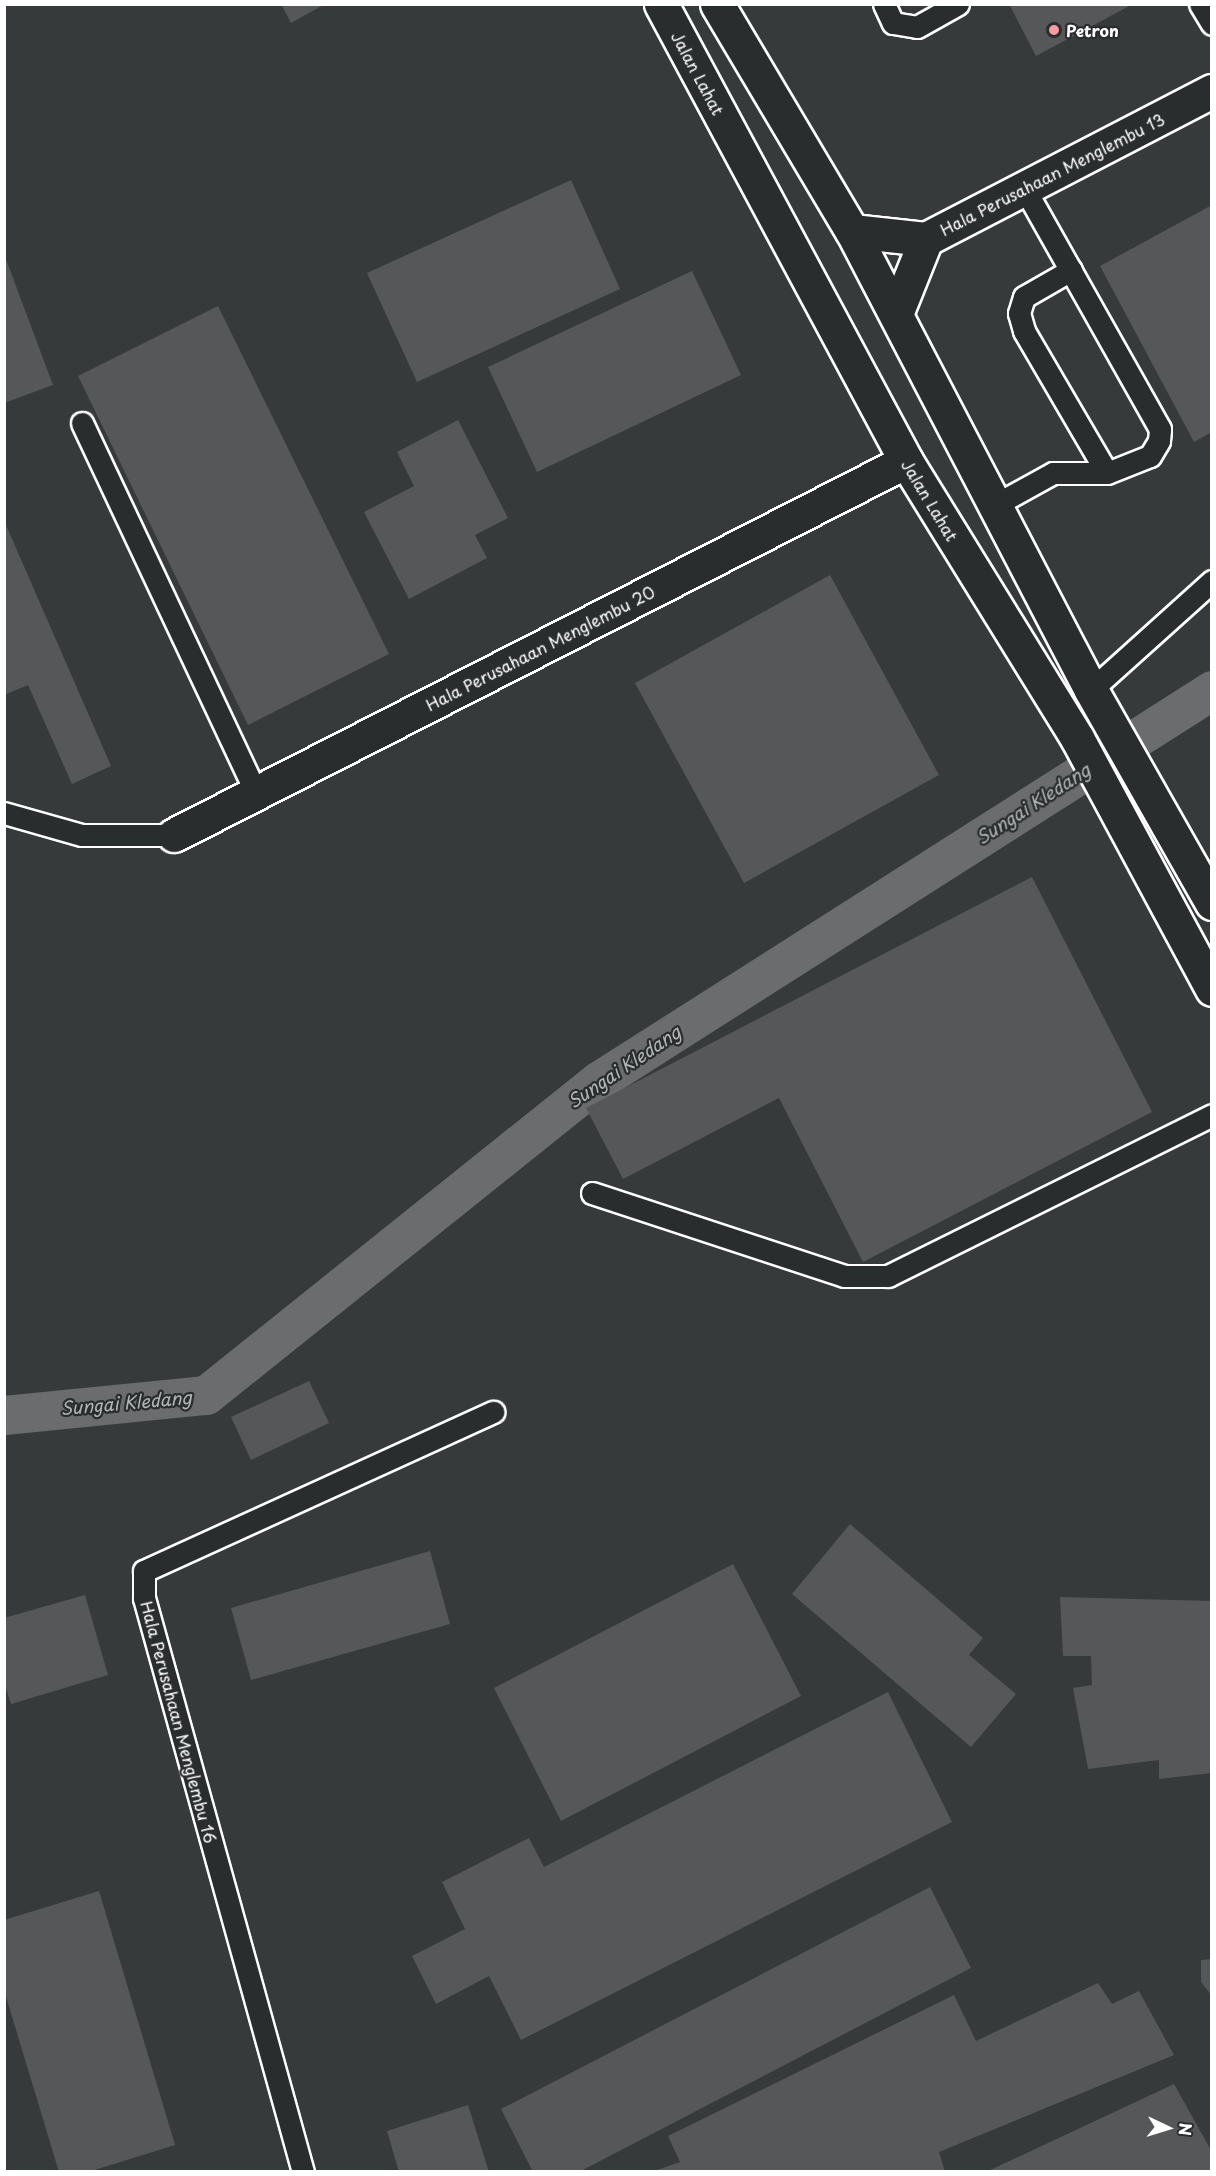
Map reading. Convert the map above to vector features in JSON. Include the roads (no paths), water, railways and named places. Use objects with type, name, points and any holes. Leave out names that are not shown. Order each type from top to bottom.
[{"type":"main road","name":"Jalan Lahat","points":[[661,4],[906,461],[1077,738],[1212,989]]},
{"type":"main road","points":[[717,4],[852,231],[1091,690],[1212,903]]},
{"type":"main road","name":"Hala Perusahaan Menglembu 13","points":[[852,231],[926,239],[1026,191],[1212,90]]},
{"type":"main road","points":[[896,314],[926,239]]},
{"type":"main road","name":"Hala Perusahaan Menglembu 20","points":[[174,835],[906,461]]},
{"type":"lane","points":[[884,4],[893,23],[917,27],[957,4]]},
{"type":"lane","points":[[1200,4],[1212,24]]},
{"type":"lane","points":[[995,506],[1053,473],[1107,472],[1150,456],[1160,429],[1026,191]]},
{"type":"lane","points":[[1071,270],[1024,297],[1019,313],[1024,331],[1107,472]]},
{"type":"lane","points":[[82,423],[255,793]]},
{"type":"lane","points":[[1091,690],[1212,581]]},
{"type":"lane","points":[[4,813],[82,835],[174,835]]},
{"type":"lane","points":[[592,1193],[844,1276],[888,1276],[1212,1115]]},
{"type":"lane","name":"Hala Perusahaan Menglembu 16","points":[[303,2172],[144,1598],[144,1571],[493,1412]]},
{"type":"waterway","name":"Sungai Kledang","points":[[4,1415],[206,1395],[598,1081],[1212,690]]},
{"type":"place","name":"Petron","points":[[1054,30]]}]
